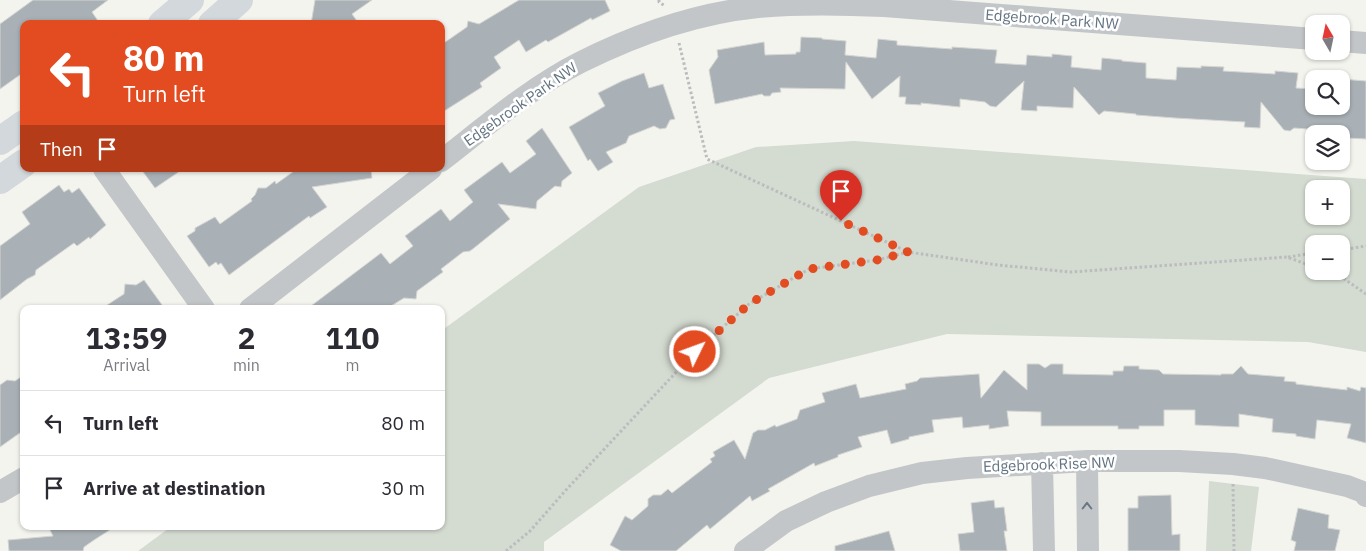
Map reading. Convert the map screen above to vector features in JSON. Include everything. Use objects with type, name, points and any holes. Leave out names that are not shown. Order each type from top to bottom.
[{"type":"street","points":[[167,20],[190,0]]},
{"type":"street","points":[[216,20],[239,0]]},
{"type":"street","name":"Edgebrook Park NW","points":[[445,158],[536,90],[580,62],[638,37],[673,25],[712,15],[757,7],[826,3],[1305,38]]},
{"type":"street","points":[[1350,42],[1366,43]]},
{"type":"street","points":[[0,141],[20,127]]},
{"type":"street","points":[[0,180],[20,166]]},
{"type":"street","points":[[106,172],[201,305]]},
{"type":"street","points":[[255,305],[427,172]]},
{"type":"street","points":[[1087,461],[1088,551]]},
{"type":"street","name":"Edgebrook Rise NW","points":[[746,551],[786,521],[826,502],[869,486],[922,474],[967,468],[1087,461],[1234,464],[1265,468],[1347,486],[1363,492],[1366,496]]},
{"type":"street","points":[[1042,463],[1044,551]]},
{"type":"street","points":[[0,492],[20,480]]},
{"type":"path","points":[[673,25],[683,58],[707,159],[908,252],[998,265],[1071,272],[1305,255]]},
{"type":"path","points":[[1350,249],[1366,246]]},
{"type":"path","points":[[506,551],[530,531],[695,352],[749,304],[809,269],[877,260],[908,252]]},
{"type":"path","points":[[1287,257],[1305,264]]},
{"type":"path","points":[[1346,280],[1366,294]]},
{"type":"path","points":[[1234,464],[1234,551]]},
{"type":"shaded area","points":[[854,141],[1366,179],[1366,352],[1308,342],[947,334],[769,378],[544,542],[544,551],[138,551],[167,530],[445,530],[445,328],[639,187],[756,147]]},
{"type":"shaded area","points":[[1209,481],[1259,487],[1251,551],[1206,551]]},
{"type":"building","points":[[33,0],[108,0],[92,12],[97,20],[20,20],[20,75],[0,89],[0,24]]},
{"type":"building","points":[[315,0],[372,0],[352,14],[356,20],[312,20]]},
{"type":"building","points":[[519,0],[605,0],[610,11],[592,20],[591,18],[526,52],[519,40],[494,57],[501,68],[480,83],[482,87],[445,110],[445,42],[467,27],[468,21],[479,24]]},
{"type":"building","points":[[801,37],[822,38],[846,41],[845,55],[876,58],[878,39],[897,41],[897,45],[997,50],[995,63],[1026,65],[1027,55],[1052,57],[1052,54],[1072,56],[1071,67],[1101,70],[1102,58],[1146,63],[1146,78],[1176,80],[1177,67],[1201,68],[1201,66],[1224,67],[1223,71],[1275,74],[1275,71],[1298,73],[1296,88],[1305,88],[1305,115],[1350,115],[1350,80],[1366,81],[1366,139],[1350,138],[1350,125],[1305,125],[1305,129],[1284,130],[1261,102],[1260,128],[1244,127],[1245,122],[1104,111],[1099,115],[1074,87],[1073,108],[1037,106],[1037,111],[1021,110],[1024,81],[996,107],[990,106],[985,102],[960,99],[960,107],[921,103],[921,105],[905,104],[906,97],[899,97],[900,76],[872,99],[846,62],[845,89],[780,88],[781,92],[772,93],[770,96],[762,94],[715,104],[709,70],[718,57],[717,50],[764,42],[765,55],[796,54],[796,52],[800,52]]},
{"type":"building","points":[[644,73],[649,88],[663,84],[675,119],[670,120],[666,128],[660,129],[654,126],[629,136],[626,143],[606,152],[613,162],[598,171],[590,159],[588,161],[569,127],[605,106],[598,93]]},
{"type":"building","points":[[542,128],[572,173],[562,181],[561,187],[555,186],[537,201],[536,209],[498,204],[510,219],[470,251],[463,252],[441,269],[443,272],[417,291],[416,299],[404,298],[393,305],[312,305],[381,253],[390,264],[413,246],[405,236],[441,209],[450,221],[473,202],[464,190],[502,162],[510,173],[536,154],[526,141]]},
{"type":"building","points":[[143,172],[179,172],[155,188]]},
{"type":"building","points":[[293,172],[371,172],[372,178],[312,187],[327,207],[310,218],[309,216],[229,275],[221,263],[218,265],[216,262],[209,267],[187,236],[195,231],[195,228],[215,217],[220,224],[252,201],[251,199],[258,188],[266,188],[275,181],[276,184]]},
{"type":"building","points":[[59,185],[64,192],[69,189],[72,193],[79,188],[106,225],[90,239],[89,237],[77,246],[74,243],[36,270],[35,275],[0,300],[0,246],[30,224],[22,212]]},
{"type":"building","points":[[144,280],[162,305],[107,305],[124,294],[125,284],[136,285]]},
{"type":"building","points":[[1027,364],[1039,364],[1045,368],[1051,364],[1063,364],[1063,374],[1113,375],[1113,371],[1123,371],[1124,366],[1139,366],[1139,369],[1159,370],[1163,374],[1221,375],[1233,374],[1241,366],[1248,374],[1285,377],[1284,381],[1296,382],[1296,384],[1347,390],[1347,387],[1360,391],[1361,387],[1366,388],[1366,443],[1347,438],[1351,424],[1317,420],[1315,439],[1296,436],[1296,434],[1272,432],[1273,419],[1239,414],[1239,427],[1195,425],[1195,410],[1164,410],[1164,426],[1139,426],[1139,429],[1118,429],[1118,426],[1041,426],[1041,412],[1007,411],[1009,426],[989,429],[989,425],[963,428],[962,417],[932,420],[934,432],[909,437],[909,439],[891,444],[887,430],[858,437],[862,447],[838,455],[838,457],[815,466],[814,463],[768,489],[770,491],[752,501],[750,496],[710,529],[707,525],[676,551],[621,551],[610,545],[625,516],[632,520],[648,506],[648,499],[653,495],[661,495],[668,489],[672,493],[712,462],[710,459],[715,456],[713,452],[734,440],[745,459],[753,433],[797,419],[800,410],[825,402],[822,393],[856,384],[860,398],[906,389],[905,384],[917,381],[920,378],[979,374],[981,398],[1004,370],[1027,390]]},
{"type":"building","points":[[20,378],[20,433],[0,447],[0,385],[7,380],[15,381]]},
{"type":"building","points":[[1171,495],[1172,535],[1180,534],[1180,551],[1128,551],[1128,508],[1138,508],[1138,496]]},
{"type":"building","points":[[994,500],[995,508],[1004,507],[1007,531],[1004,531],[1007,551],[960,551],[958,534],[974,532],[971,503]]},
{"type":"building","points":[[1298,508],[1329,515],[1328,528],[1340,530],[1335,551],[1294,551],[1296,542],[1291,540]]},
{"type":"building","points":[[50,530],[110,530],[84,547],[83,551],[9,551],[8,540],[53,536]]},
{"type":"building","points":[[889,531],[895,551],[835,551],[835,546]]},
{"type":"route","points":[[695,352],[749,304],[809,269],[877,260],[908,252],[841,221]]}]
